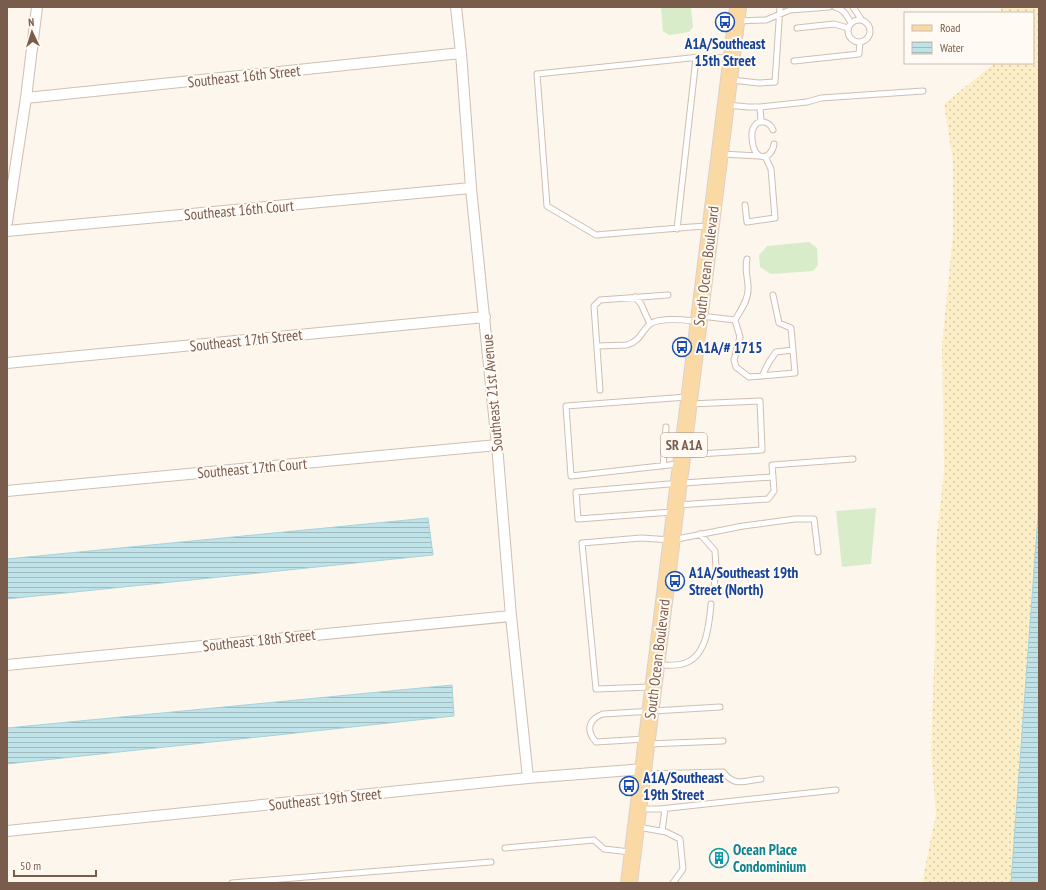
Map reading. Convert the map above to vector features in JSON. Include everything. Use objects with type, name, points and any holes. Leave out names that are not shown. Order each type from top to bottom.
[{"type":"main road","name":"South Ocean Boulevard","points":[[629,883],[737,14]]},
{"type":"street","points":[[7,222],[26,98],[37,7]]},
{"type":"street","name":"Southeast 21st Avenue","points":[[456,7],[471,188],[485,316],[528,778]]},
{"type":"street","name":"Southeast 16th Street","points":[[26,98],[461,53]]},
{"type":"street","name":"Southeast 16th Court","points":[[7,231],[471,188]]},
{"type":"street","name":"Southeast 17th Street","points":[[7,363],[485,316]]},
{"type":"street","name":"Southeast 17th Court","points":[[7,491],[497,445]]},
{"type":"street","name":"Southeast 18th Street","points":[[7,665],[512,616]]},
{"type":"street","name":"Southeast 19th Street","points":[[7,831],[528,778],[643,772]]},
{"type":"lane","points":[[729,80],[758,83],[775,82],[780,7]]},
{"type":"lane","points":[[737,14],[766,20],[790,10],[829,7]]},
{"type":"lane","points":[[835,7],[840,8],[845,12],[850,25]]},
{"type":"lane","points":[[853,7],[861,20]]},
{"type":"lane","points":[[855,20],[861,20],[866,22],[870,31],[869,36],[860,42],[850,38],[848,33],[850,25],[855,20]]},
{"type":"lane","points":[[797,28],[834,24],[850,25]]},
{"type":"lane","points":[[794,61],[859,54],[860,42]]},
{"type":"lane","points":[[711,226],[596,235],[547,206],[537,74],[700,57],[732,58]]},
{"type":"lane","points":[[677,229],[696,58]]},
{"type":"lane","points":[[726,105],[760,107],[807,102],[821,98],[923,91]]},
{"type":"lane","points":[[760,107],[761,122]]},
{"type":"lane","points":[[745,204],[747,222],[775,218],[771,169],[762,156],[755,153],[753,148],[752,131],[756,124],[761,122],[768,123],[773,130]]},
{"type":"lane","points":[[720,154],[762,156],[770,154],[773,150],[774,144]]},
{"type":"lane","points":[[747,259],[745,267],[748,291],[744,303],[735,320],[740,337],[734,360],[736,367],[749,377],[795,373],[791,328],[779,323],[773,295]]},
{"type":"lane","points":[[600,390],[594,306],[596,303],[600,300],[668,295]]},
{"type":"lane","points":[[635,297],[641,304],[650,324]]},
{"type":"lane","points":[[596,346],[628,345],[638,339],[650,324],[668,320],[735,320]]},
{"type":"lane","points":[[762,376],[776,352],[793,350]]},
{"type":"lane","points":[[689,400],[760,400],[762,450],[682,459],[663,466],[571,476],[566,406],[689,400]]},
{"type":"lane","points":[[663,466],[666,427]]},
{"type":"lane","points":[[773,477],[576,492],[578,519],[768,499],[774,491],[773,477],[772,465],[853,459]]},
{"type":"lane","points":[[654,687],[596,689],[582,543],[641,538],[672,540],[743,526],[814,519],[818,552]]},
{"type":"lane","points":[[700,534],[715,551],[716,567],[714,587]]},
{"type":"lane","points":[[656,666],[681,665],[691,662],[699,654],[708,631],[711,604]]},
{"type":"lane","points":[[720,707],[604,714],[597,716],[592,720],[590,726],[592,738],[596,742],[723,741]]},
{"type":"lane","points":[[643,772],[723,772],[728,778],[735,782],[761,779]]},
{"type":"lane","points":[[639,810],[665,809],[836,790]]},
{"type":"lane","points":[[662,831],[665,809]]},
{"type":"lane","points":[[636,827],[666,832],[680,839],[683,869],[673,883]]},
{"type":"lane","points":[[504,848],[594,840],[604,849],[633,852]]},
{"type":"lane","points":[[232,883],[491,862]]},
{"type":"sand","points":[[1001,7],[1039,7],[1038,516],[1012,876],[1011,883],[923,883],[936,814],[931,750],[935,644],[936,545],[944,470],[942,345],[953,234],[953,162],[944,104],[994,64],[1034,64],[1034,12],[1001,12]]},
{"type":"green space","points":[[661,7],[691,7],[693,27],[689,32],[669,35],[663,31]]},
{"type":"green space","points":[[809,242],[817,248],[818,265],[813,271],[771,274],[760,267],[759,255],[767,246]]},
{"type":"green space","points":[[876,508],[871,564],[842,567],[836,511]]},
{"type":"water","points":[[1039,356],[1039,883],[1011,883],[1038,516]]},
{"type":"water","points":[[428,518],[433,555],[7,599],[7,559]]},
{"type":"water","points":[[452,685],[454,716],[7,764],[7,728]]},
{"type":"place","name":"A1A/Southeast 15th Street","points":[[725,22]]},
{"type":"place","name":"A1A/# 1715","points":[[682,347]]},
{"type":"place","name":"A1A/Southeast 19th Street (North)","points":[[675,581]]},
{"type":"place","name":"A1A/Southeast 19th Street","points":[[629,786]]},
{"type":"place","name":"Ocean Place Condominium","points":[[719,858]]}]
